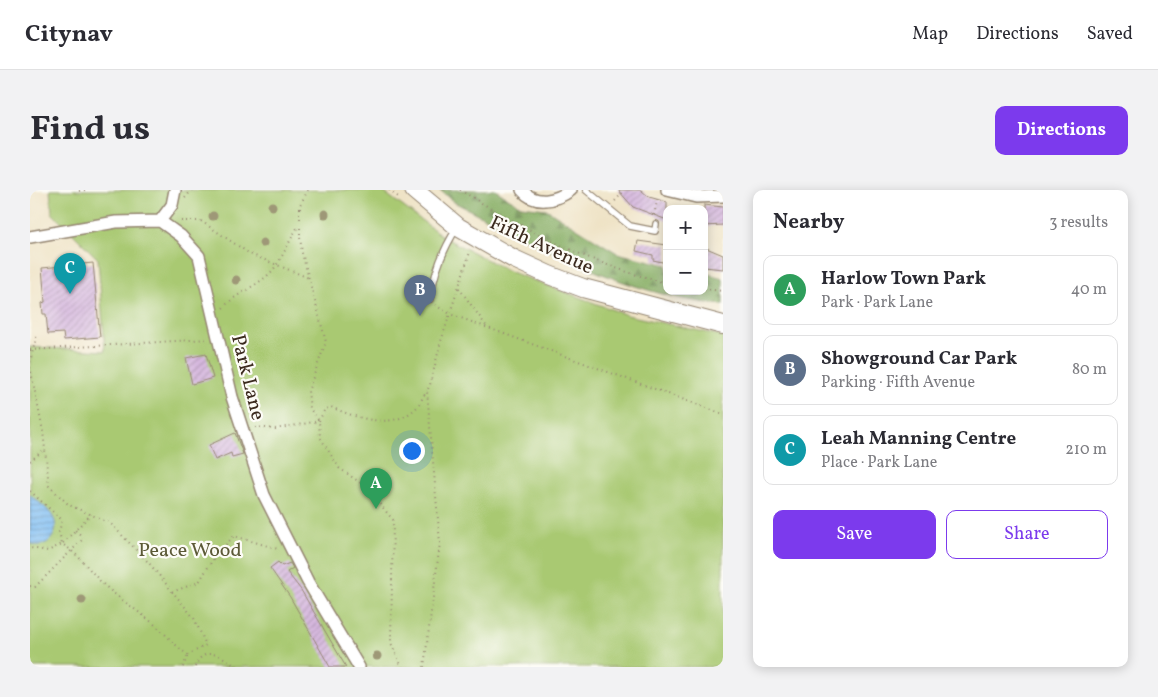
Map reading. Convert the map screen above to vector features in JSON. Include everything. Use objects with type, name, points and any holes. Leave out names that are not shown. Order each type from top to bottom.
[{"type":"main road","name":"Fifth Avenue","points":[[414,190],[458,227],[514,259],[583,288],[723,325]]},
{"type":"street","points":[[30,237],[116,222],[164,224],[172,205],[175,190]]},
{"type":"street","points":[[522,190],[527,196],[544,200],[559,199],[571,190]]},
{"type":"street","points":[[668,190],[723,196]]},
{"type":"street","name":"Park Lane","points":[[164,224],[181,236],[199,256],[232,397],[264,494],[308,582],[359,667]]},
{"type":"lane","points":[[586,190],[630,226],[655,231],[656,224]]},
{"type":"lane","points":[[430,299],[433,283],[443,256],[458,227]]},
{"type":"path","points":[[79,191],[84,190]]},
{"type":"path","points":[[308,190],[300,205],[299,225],[302,253],[326,342],[308,391],[310,409],[319,420]]},
{"type":"path","points":[[460,190],[527,229],[602,262],[663,282]]},
{"type":"path","points":[[609,209],[625,190]]},
{"type":"path","points":[[651,230],[659,190]]},
{"type":"path","points":[[164,224],[179,220],[201,221],[250,254],[309,278]]},
{"type":"path","points":[[215,318],[229,301],[252,288],[273,270],[299,225]]},
{"type":"path","points":[[402,667],[390,643],[393,520],[365,486],[339,468],[320,437],[319,420],[325,409],[331,407],[374,421],[394,421],[416,408],[430,385],[450,314],[472,247]]},
{"type":"path","points":[[459,287],[486,327]]},
{"type":"path","points":[[708,290],[723,292]]},
{"type":"path","points":[[430,299],[450,314],[723,414]]},
{"type":"path","points":[[30,362],[31,350],[37,334]]},
{"type":"path","points":[[31,350],[219,338]]},
{"type":"path","points":[[30,367],[45,449],[48,486],[70,505],[110,523],[149,563],[194,618],[206,645],[205,653]]},
{"type":"path","points":[[424,667],[440,543],[427,391]]},
{"type":"path","points":[[240,421],[255,427],[275,429],[319,420]]},
{"type":"path","points":[[30,461],[45,449]]},
{"type":"path","points":[[30,491],[62,520],[59,532],[62,544],[72,550],[127,606],[154,624],[173,645],[188,655]]},
{"type":"path","points":[[30,548],[48,552],[62,544],[91,514]]},
{"type":"path","points":[[30,586],[35,587],[84,538],[75,530]]},
{"type":"path","points":[[172,592],[199,582],[215,556],[234,536],[293,553]]},
{"type":"path","points":[[183,667],[188,655],[206,645]]},
{"type":"path","points":[[195,667],[200,657],[205,653],[213,653],[236,667]]},
{"type":"green space","name":"Peace Wood","points":[[50,190],[381,190],[445,238],[511,272],[627,315],[723,336],[723,667],[30,667],[30,347],[105,351],[98,259],[52,213]]},
{"type":"green space","points":[[440,190],[495,190],[521,206],[546,209],[617,253],[663,264],[663,294],[617,280],[584,266],[454,202]]},
{"type":"green space","points":[[708,274],[723,278],[723,305],[686,300],[667,295],[708,295]]},
{"type":"water","points":[[30,494],[48,511],[55,523],[54,534],[47,543],[42,545],[30,543]]},
{"type":"building","points":[[618,190],[641,190],[649,197],[667,202],[667,205],[663,205],[663,218],[633,207]]},
{"type":"building","points":[[708,205],[723,207],[723,225],[708,226]]},
{"type":"building","points":[[638,241],[663,244],[663,262],[653,260],[653,255],[636,251]]},
{"type":"building","points":[[708,249],[723,255],[723,269],[708,267]]},
{"type":"building","points":[[93,263],[100,337],[64,340],[63,333],[48,334],[46,314],[43,314],[42,303],[45,302],[42,268]]},
{"type":"building","points":[[206,354],[213,378],[192,384],[186,358]]},
{"type":"building","points":[[235,433],[243,454],[232,457],[231,453],[215,460],[209,445]]},
{"type":"building","points":[[278,562],[282,566],[290,563],[293,568],[287,572],[301,590],[346,667],[330,667],[290,597],[270,568]]},
{"type":"place","name":"Leah Manning Centre","points":[[70,294]]},
{"type":"place","name":"Showground Car Park","points":[[420,316]]},
{"type":"place","name":"Harlow Town Park","points":[[376,509]]}]
